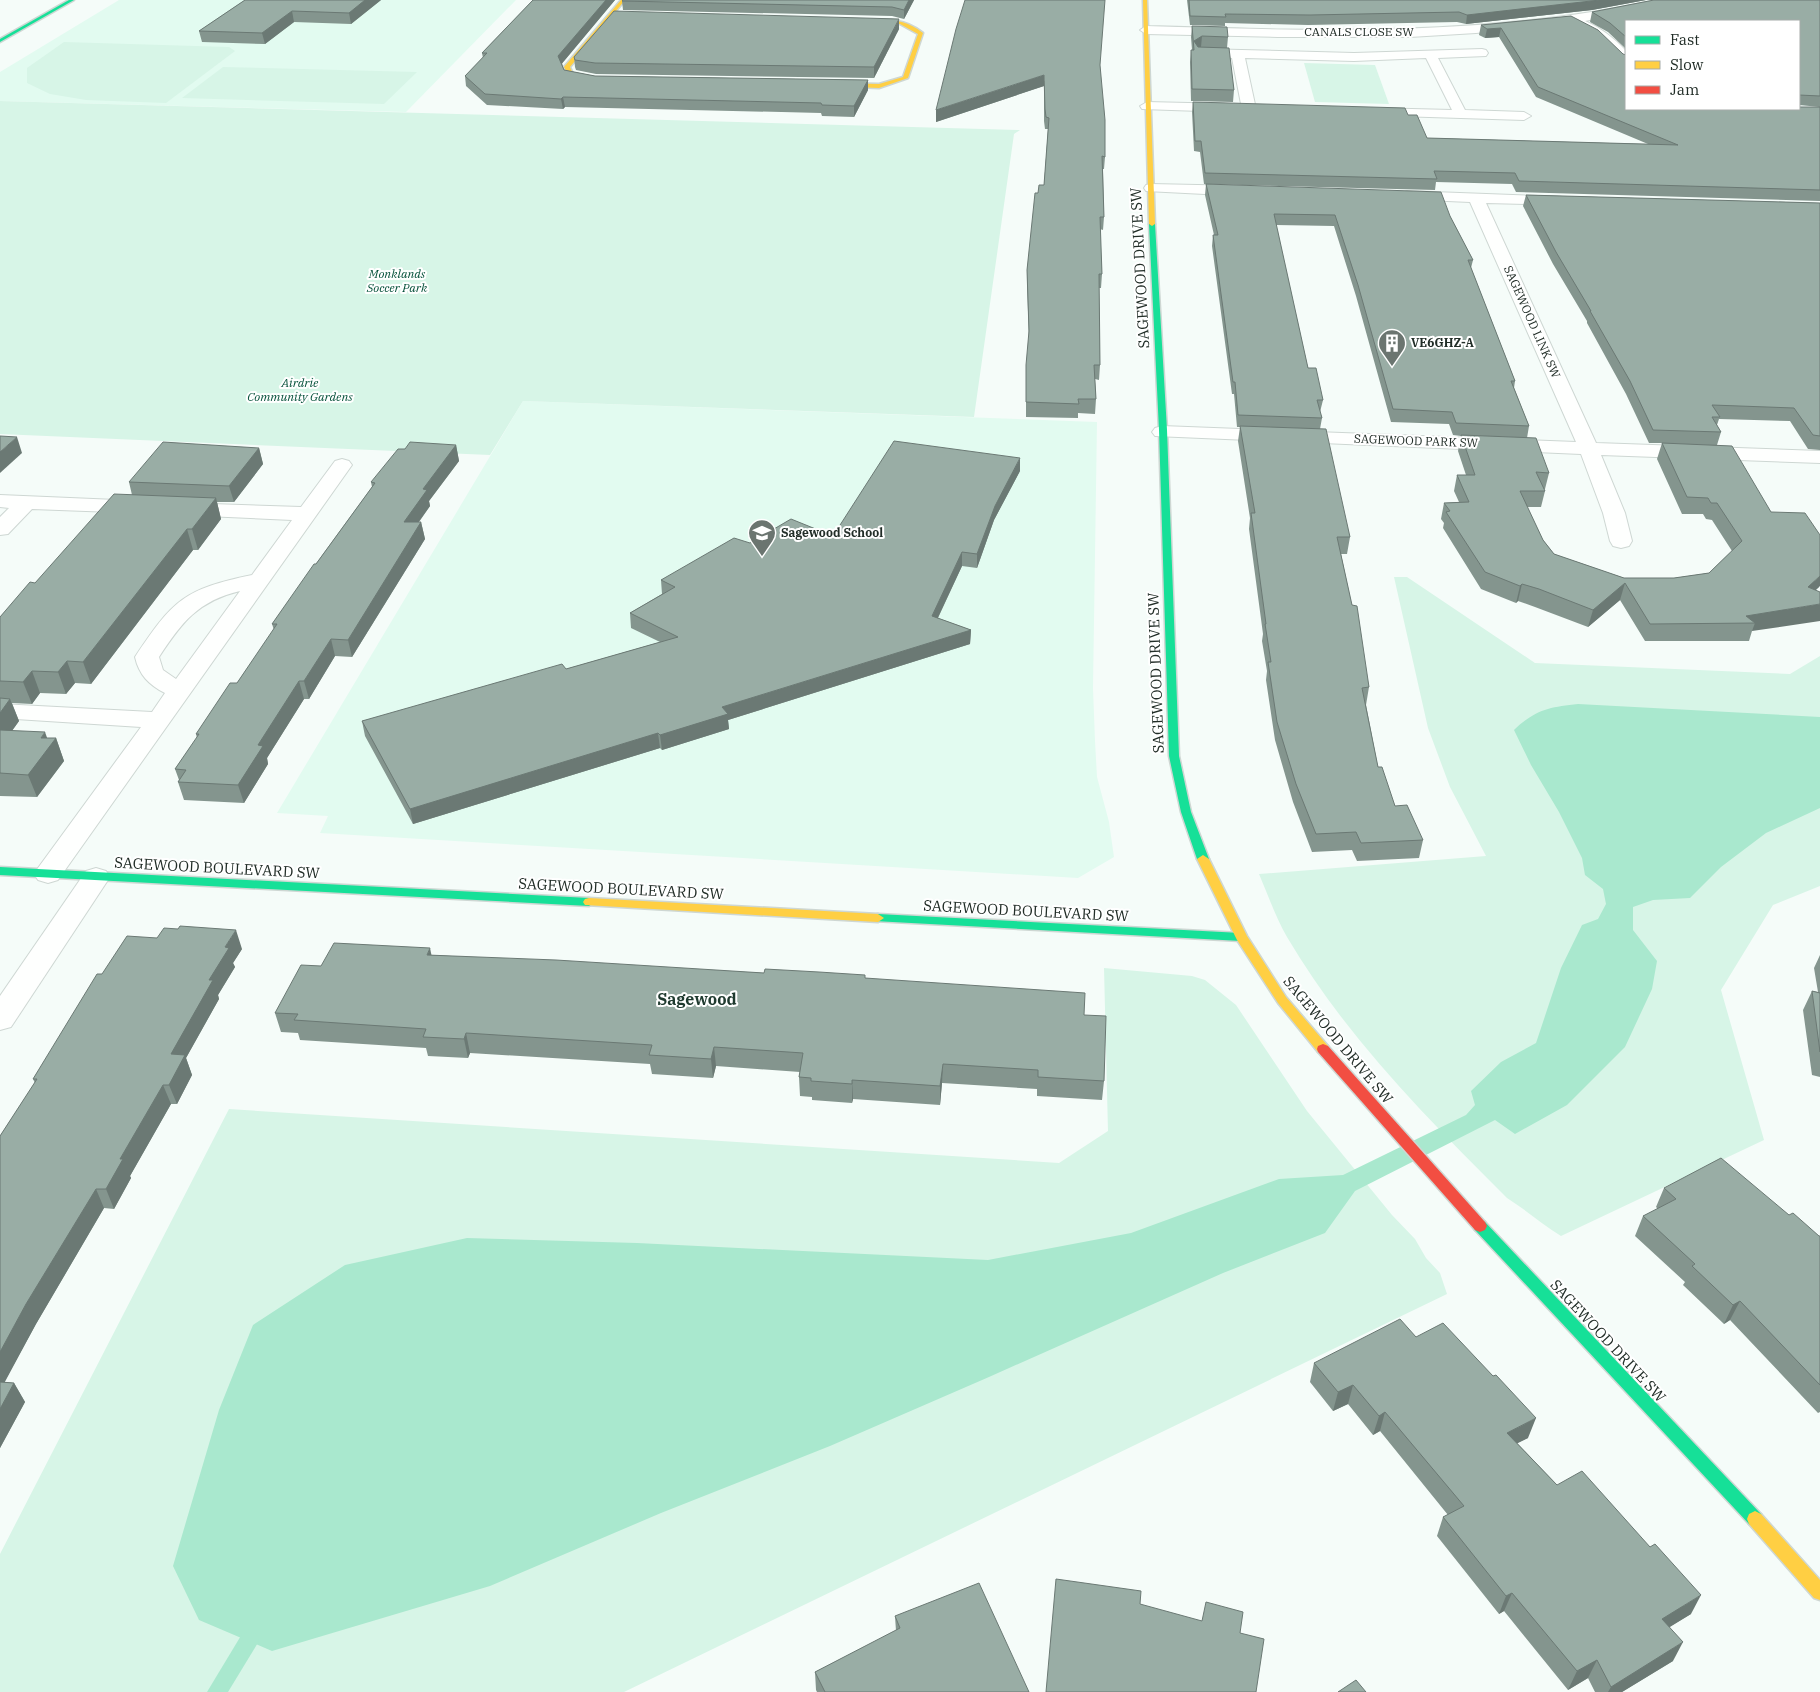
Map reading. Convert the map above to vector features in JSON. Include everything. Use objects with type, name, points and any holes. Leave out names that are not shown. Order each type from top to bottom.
[{"type":"street","points":[[0,41],[72,0]]},
{"type":"street","points":[[616,80],[581,78],[571,75],[567,70],[567,66],[616,15],[623,0]]},
{"type":"street","name":"SAGEWOOD DRIVE SW","points":[[1145,0],[1147,106],[1152,188],[1174,756],[1186,812],[1204,861],[1241,937],[1282,1000],[1343,1073],[1490,1237],[1769,1533],[1820,1592]]},
{"type":"street","name":"CANALS CLOSE SW","points":[[1146,30],[1329,33],[1505,27],[1571,20],[1672,0]]},
{"type":"street","name":"CANALS CLOSE SW","points":[[1571,20],[1594,28],[1614,44],[1625,58]]},
{"type":"street","points":[[823,85],[884,85],[905,78],[921,34],[918,30],[904,23],[853,21]]},
{"type":"street","points":[[1329,33],[1342,56]]},
{"type":"street","points":[[1201,53],[1342,56],[1482,53]]},
{"type":"street","points":[[1147,106],[1254,109],[1238,54]]},
{"type":"street","points":[[1430,55],[1461,115]]},
{"type":"street","points":[[1356,112],[1524,116]]},
{"type":"street","points":[[1152,188],[1262,191]]},
{"type":"street","points":[[1388,195],[1574,201]]},
{"type":"street","name":"SAGEWOOD LINK SW","points":[[1476,198],[1588,447],[1614,513],[1622,541]]},
{"type":"street","name":"SAGEWOOD PARK SW","points":[[1162,432],[1820,457]]},
{"type":"street","points":[[48,874],[342,465]]},
{"type":"street","points":[[0,501],[306,514]]},
{"type":"street","points":[[0,529],[27,502]]},
{"type":"street","points":[[179,691],[161,681],[150,670],[147,656],[191,603],[209,593],[259,580]]},
{"type":"street","points":[[0,712],[158,720]]},
{"type":"street","name":"SAGEWOOD BOULEVARD SW","points":[[0,871],[1241,937]]},
{"type":"street","points":[[0,1019],[96,877]]},
{"type":"shaded area","points":[[119,0],[516,0],[406,112],[0,101],[0,72]]},
{"type":"shaded area","name":"Sagewood School","points":[[523,401],[1097,422],[1093,688],[1095,741],[1097,777],[1109,822],[1114,857],[1078,878],[320,833],[328,816],[277,813]]},
{"type":"shaded area","points":[[1578,704],[1820,717],[1820,808],[1766,833],[1721,867],[1690,898],[1653,900],[1633,907],[1633,930],[1657,961],[1652,989],[1625,1047],[1567,1105],[1515,1134],[1495,1120],[1355,1191],[1325,1233],[1223,1273],[830,1446],[661,1513],[490,1586],[272,1651],[199,1620],[173,1566],[219,1410],[253,1325],[345,1265],[467,1238],[637,1243],[988,1260],[1131,1233],[1279,1179],[1343,1175],[1466,1115],[1475,1105],[1471,1091],[1501,1062],[1536,1043],[1561,968],[1582,925],[1598,919],[1606,904],[1603,889],[1585,875],[1582,858],[1514,730],[1529,718],[1543,711]]},
{"type":"green space","points":[[64,42],[229,47],[235,51],[166,103],[86,100],[50,94],[27,83],[27,68]]},
{"type":"green space","points":[[1304,63],[1375,65],[1389,104],[1315,102]]},
{"type":"green space","points":[[223,67],[417,72],[384,104],[182,98]]},
{"type":"green space","name":"Monklands Soccer Park","points":[[0,101],[1020,130],[1014,134],[974,417],[523,401],[490,455],[0,434]]},
{"type":"green space","points":[[1394,577],[1407,577],[1535,663],[1790,674],[1820,656],[1820,886],[1773,905],[1721,990],[1764,1140],[1561,1236],[1507,1198],[1446,1137],[1361,1042],[1310,974],[1287,937],[1259,874],[1486,856],[1450,787],[1428,728]]},
{"type":"green space","points":[[1104,968],[1192,976],[1205,980],[1236,1005],[1307,1111],[1392,1215],[1415,1239],[1426,1258],[1440,1273],[1447,1294],[624,1692],[0,1692],[0,1554],[229,1109],[1059,1163],[1108,1131]]},
{"type":"building","points":[[245,0],[365,0],[349,13],[292,11],[262,33],[199,31]]},
{"type":"building","points":[[533,0],[606,0],[558,56],[564,70],[595,76],[868,80],[854,106],[822,105],[821,103],[563,97],[561,99],[485,94],[465,76],[487,53],[482,53]]},
{"type":"building","points":[[623,0],[909,0],[904,10],[892,7]]},
{"type":"building","points":[[965,0],[1105,0],[1100,65],[1105,120],[1105,157],[1102,156],[1104,217],[1100,217],[1102,274],[1099,274],[1100,365],[1094,365],[1096,399],[1078,399],[1079,404],[1026,402],[1026,365],[1029,331],[1027,270],[1035,193],[1038,193],[1039,185],[1044,185],[1049,118],[1046,117],[1045,109],[1044,75],[936,110]]},
{"type":"building","points":[[1189,0],[1600,0],[1467,15],[1459,12],[1310,15],[1225,14],[1226,17],[1190,16]]},
{"type":"building","points":[[1654,0],[1820,0],[1820,96],[1800,95],[1800,20],[1625,20],[1625,36],[1610,23],[1592,12]]},
{"type":"building","points":[[614,11],[899,19],[874,67],[595,63],[575,60],[574,57]]},
{"type":"building","points":[[1571,16],[1598,30],[1625,55],[1625,110],[1800,110],[1800,107],[1820,107],[1820,190],[1519,181],[1515,173],[1434,171],[1437,179],[1205,173],[1201,141],[1195,141],[1193,102],[1405,108],[1408,115],[1417,115],[1427,138],[1678,145],[1538,87],[1501,28],[1487,29],[1481,25]]},
{"type":"building","points":[[1192,26],[1227,27],[1228,37],[1202,36],[1194,41],[1198,47],[1229,48],[1234,90],[1192,89],[1191,50],[1194,50]]},
{"type":"building","points":[[1206,184],[1441,192],[1450,216],[1473,260],[1468,260],[1515,381],[1511,381],[1529,426],[1456,423],[1452,412],[1393,409],[1358,285],[1335,215],[1274,214],[1308,368],[1316,368],[1323,400],[1317,400],[1322,418],[1238,415],[1235,382],[1233,382],[1213,235],[1218,235]]},
{"type":"building","points":[[1526,195],[1820,203],[1820,436],[1813,435],[1794,408],[1712,405],[1720,417],[1712,417],[1721,432],[1653,430],[1630,381],[1556,252]]},
{"type":"building","points":[[1240,426],[1326,429],[1350,537],[1337,537],[1352,605],[1357,606],[1369,687],[1362,688],[1378,767],[1382,767],[1395,806],[1407,805],[1423,840],[1361,843],[1356,832],[1316,834],[1296,784],[1277,722],[1268,662],[1271,662],[1251,513],[1255,513]]},
{"type":"building","points":[[1461,435],[1536,438],[1549,473],[1536,472],[1545,491],[1520,491],[1543,540],[1554,554],[1624,578],[1674,578],[1709,573],[1742,541],[1717,503],[1711,503],[1708,498],[1687,497],[1662,443],[1732,446],[1771,512],[1805,513],[1820,535],[1820,576],[1808,587],[1820,592],[1820,604],[1746,616],[1755,623],[1650,624],[1625,583],[1593,610],[1539,589],[1522,584],[1520,586],[1485,572],[1446,512],[1450,511],[1444,503],[1469,502],[1457,475],[1475,475]]},
{"type":"building","points":[[0,436],[17,437],[0,452]]},
{"type":"building","points":[[894,441],[1020,458],[995,506],[977,554],[962,552],[932,616],[971,630],[722,707],[728,714],[660,735],[658,733],[410,809],[362,721],[562,664],[566,669],[678,637],[630,613],[675,587],[661,580],[734,538],[750,543],[791,519],[833,536]]},
{"type":"building","points":[[163,442],[259,448],[229,486],[129,482]]},
{"type":"building","points":[[410,442],[456,445],[423,489],[427,490],[404,522],[421,522],[348,640],[331,639],[304,681],[299,681],[258,745],[263,746],[238,785],[178,782],[186,770],[175,769],[230,683],[237,683],[277,624],[272,624],[375,483],[371,482],[398,449],[405,449]]},
{"type":"building","points":[[114,494],[216,498],[192,529],[187,529],[83,662],[67,661],[58,672],[32,671],[23,682],[0,681],[0,617],[30,582],[35,583]]},
{"type":"building","points":[[0,698],[10,699],[0,713]]},
{"type":"building","points":[[0,730],[45,732],[41,738],[56,738],[28,775],[0,773]]},
{"type":"building","points":[[180,926],[236,930],[225,947],[229,948],[209,980],[213,980],[171,1054],[185,1055],[169,1085],[163,1085],[120,1159],[123,1159],[106,1189],[96,1189],[26,1304],[0,1352],[0,1136],[37,1079],[33,1079],[97,974],[102,974],[127,936],[157,938],[164,928],[178,929]]},
{"type":"building","points":[[334,943],[430,948],[427,955],[556,960],[764,973],[765,969],[819,972],[865,975],[865,978],[1085,993],[1084,1015],[1106,1016],[1104,1081],[1038,1077],[1038,1070],[943,1064],[940,1086],[852,1080],[852,1084],[811,1081],[811,1078],[799,1077],[803,1053],[714,1047],[711,1059],[649,1055],[652,1045],[466,1033],[464,1039],[423,1037],[426,1029],[294,1020],[298,1014],[275,1013],[301,965],[321,966]]},
{"type":"building","points":[[1812,991],[1820,993],[1820,1052]]},
{"type":"building","points":[[1721,1158],[1789,1215],[1793,1213],[1820,1236],[1820,1385],[1740,1301],[1733,1305],[1692,1266],[1695,1264],[1643,1216],[1676,1199],[1664,1188]]},
{"type":"building","points":[[1400,1319],[1416,1337],[1443,1323],[1536,1418],[1507,1433],[1557,1485],[1582,1471],[1650,1547],[1655,1544],[1701,1595],[1662,1619],[1683,1642],[1611,1687],[1597,1660],[1577,1671],[1512,1593],[1506,1596],[1443,1517],[1464,1506],[1385,1412],[1379,1416],[1353,1385],[1338,1392],[1314,1363]]},
{"type":"building","points":[[0,1382],[14,1383],[0,1409]]},
{"type":"building","points":[[1056,1579],[1141,1591],[1140,1604],[1202,1621],[1206,1602],[1243,1612],[1240,1633],[1264,1639],[1256,1692],[1046,1692]]},
{"type":"building","points":[[979,1583],[1029,1692],[825,1692],[815,1672],[900,1628],[895,1616]]},
{"type":"building","points":[[1356,1680],[1366,1692],[1338,1692]]},
{"type":"waterway","points":[[217,1692],[249,1641]]},
{"type":"traffic: fast","points":[[0,41],[72,0]]},
{"type":"traffic: fast","points":[[1152,224],[1163,430],[1174,756],[1186,812],[1203,859]]},
{"type":"traffic: fast","points":[[0,871],[589,902]]},
{"type":"traffic: fast","points":[[878,918],[1241,937]]},
{"type":"traffic: fast","points":[[1480,1226],[1755,1519]]},
{"type":"traffic: slow","points":[[601,80],[571,75],[567,67],[623,0]]},
{"type":"traffic: slow","points":[[1145,0],[1152,224]]},
{"type":"traffic: slow","points":[[831,85],[879,86],[905,78],[921,34],[908,25],[901,23],[863,21]]},
{"type":"traffic: slow","points":[[1203,859],[1241,937],[1282,1000],[1323,1049]]},
{"type":"traffic: slow","points":[[589,902],[878,918]]},
{"type":"traffic: slow","points":[[1755,1519],[1820,1592]]},
{"type":"traffic: jam","points":[[1323,1049],[1480,1226]]},
{"type":"place","name":"VE6GHZ-A","points":[[1392,367]]},
{"type":"place","name":"Sagewood School","points":[[762,557]]},
{"type":"district","name":"Sagewood","points":[[697,999]]},
{"type":"park label","name":"Airdrie Community Gardens","points":[[300,390]]}]
